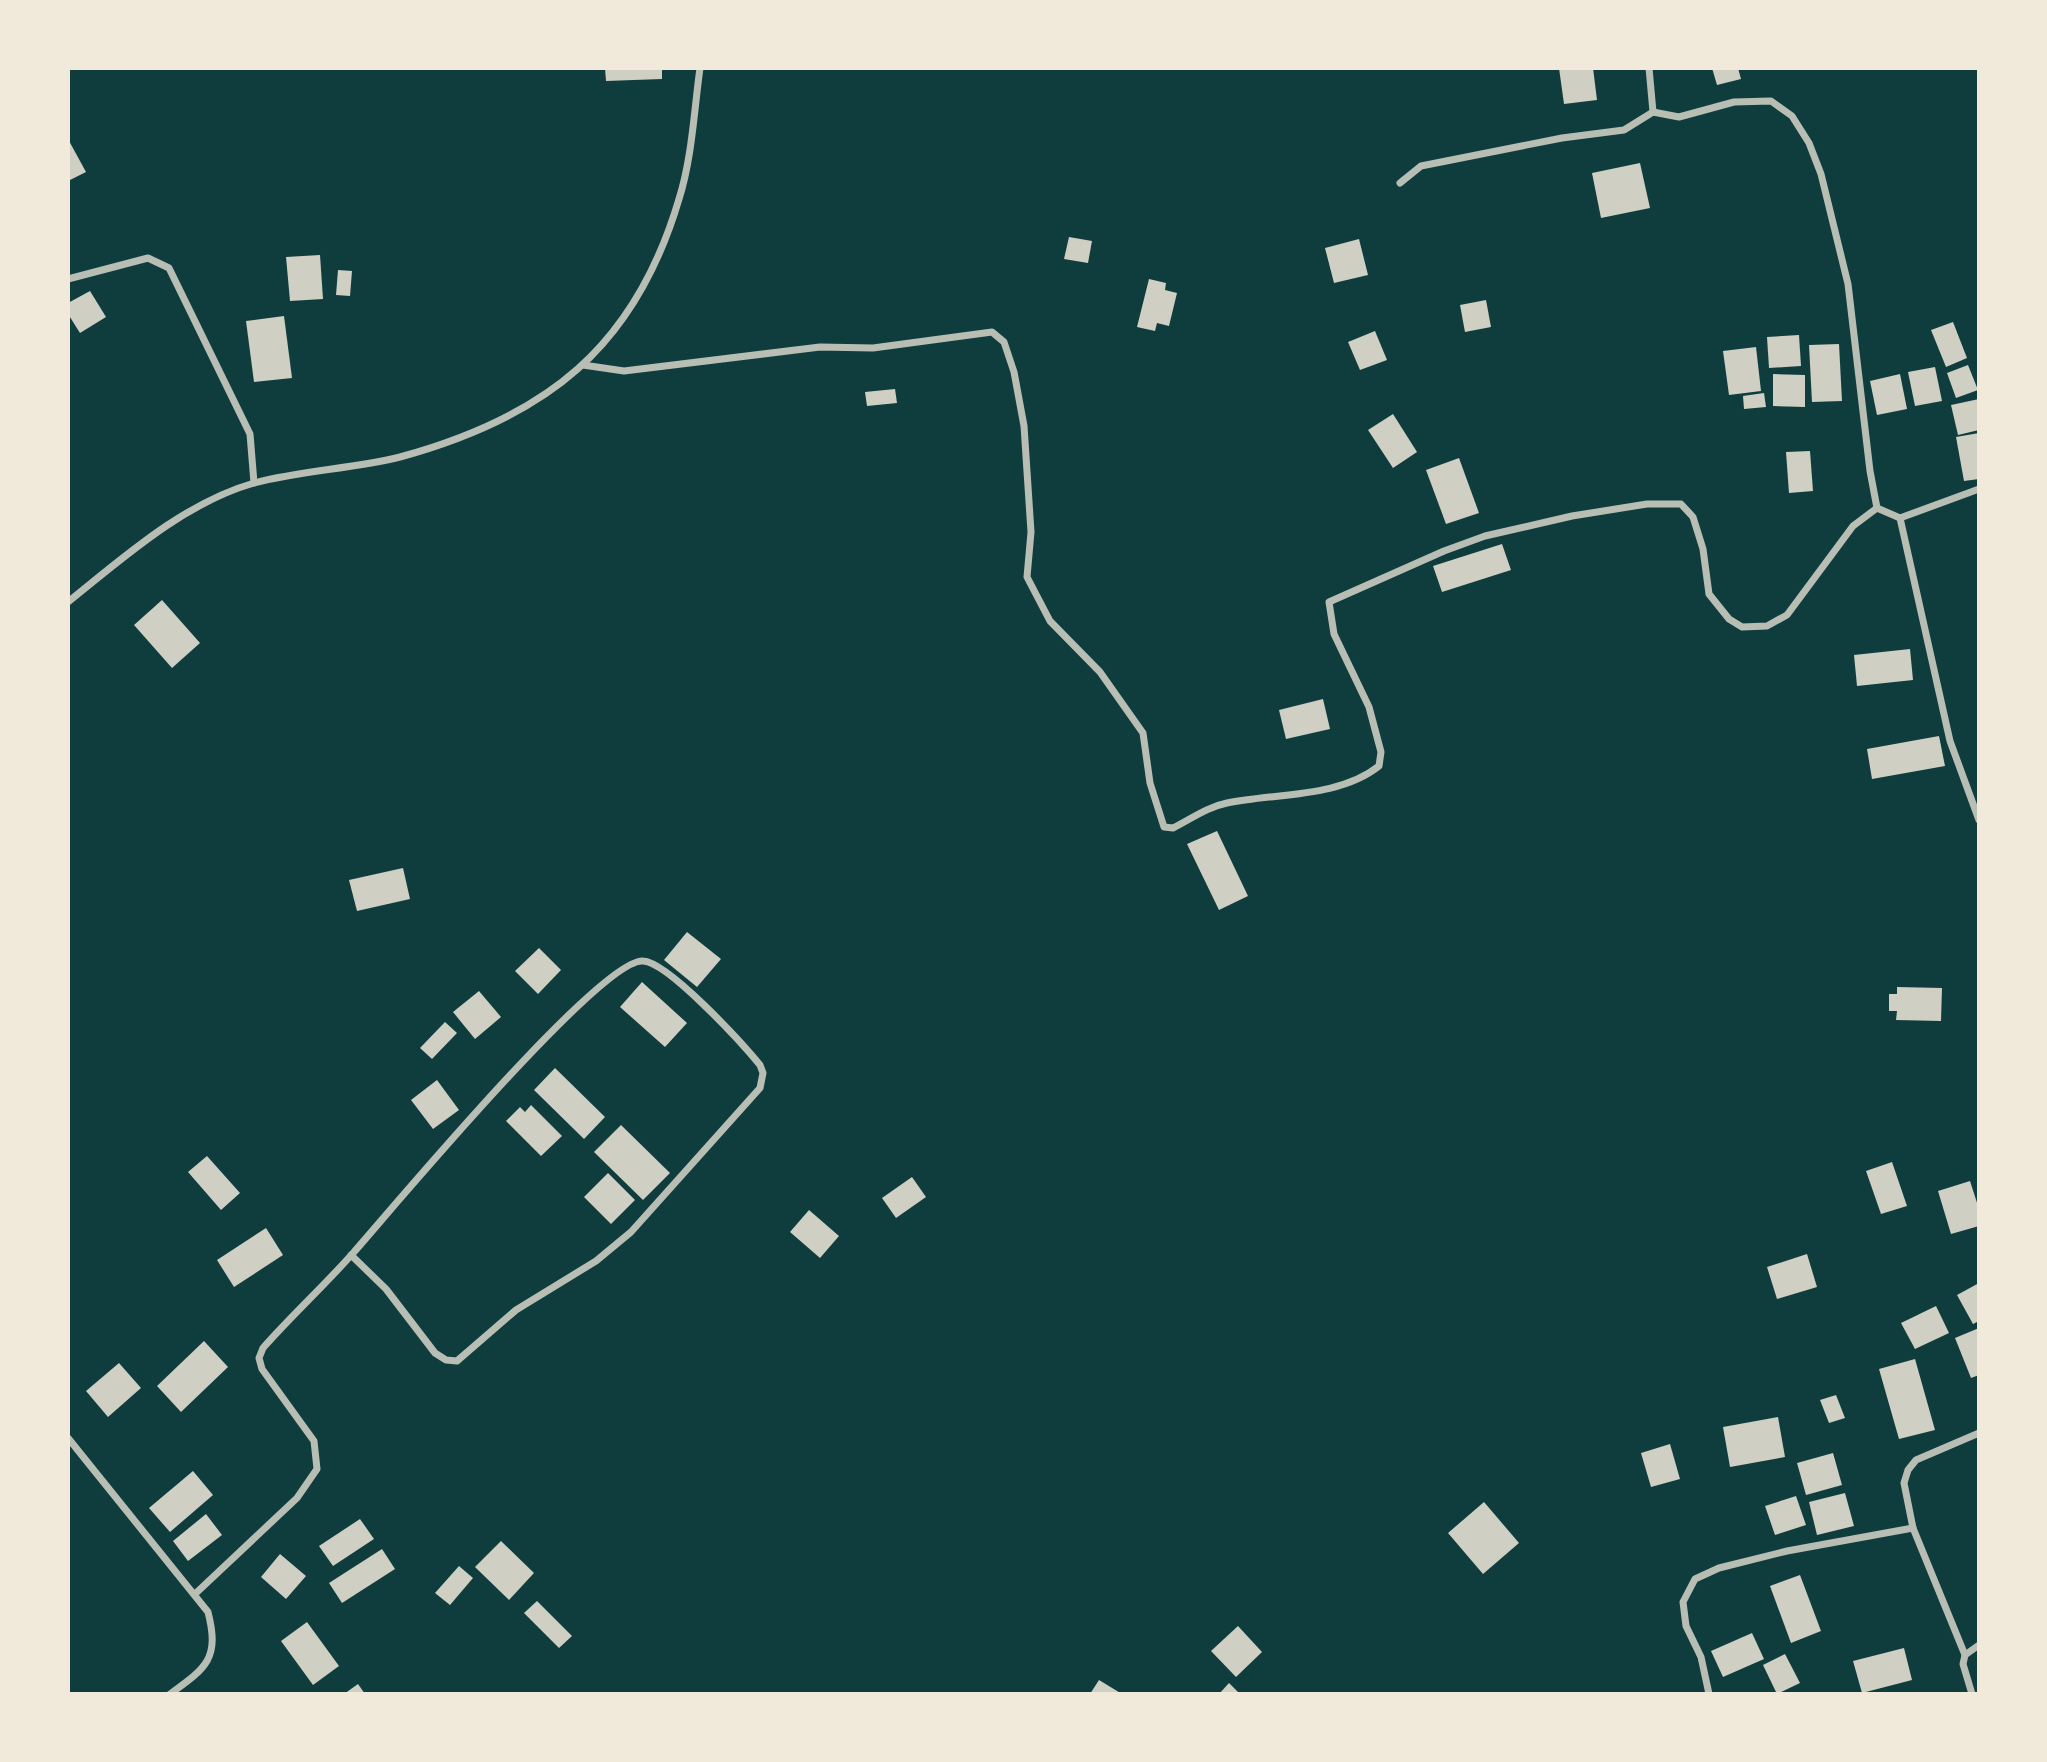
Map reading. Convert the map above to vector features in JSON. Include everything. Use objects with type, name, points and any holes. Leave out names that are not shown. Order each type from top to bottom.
[{"type":"street","points":[[68,602],[133,550],[188,513],[254,483],[397,457],[467,437],[532,403],[572,377],[631,311],[666,239],[680,196],[701,68]]},
{"type":"street","points":[[1649,68],[1653,112]]},
{"type":"street","points":[[1400,183],[1422,166],[1562,138],[1623,130],[1653,112],[1679,117],[1734,102],[1771,101],[1791,116],[1809,143],[1821,174],[1848,284],[1870,471],[1877,508]]},
{"type":"street","points":[[68,279],[148,258],[169,268],[250,434],[254,483]]},
{"type":"street","points":[[583,365],[624,372],[664,364],[820,348],[873,348],[992,332],[1004,342],[1014,372],[1024,426],[1031,532],[1027,577],[1050,621],[1100,672],[1143,733],[1150,783],[1164,827],[1173,828],[1203,810],[1228,803],[1338,785],[1379,766],[1381,752],[1369,707],[1334,634],[1329,613],[1329,602],[1344,593],[1485,536],[1572,516],[1647,504],[1681,504],[1693,517],[1703,549],[1709,594],[1729,619],[1742,627],[1767,626],[1787,615],[1853,526],[1877,508]]},
{"type":"street","points":[[1877,508],[1900,517],[1979,489]]},
{"type":"street","points":[[1900,517],[1950,741],[1979,820]]},
{"type":"street","points":[[195,1594],[297,1498],[317,1469],[314,1441],[262,1369],[259,1358],[262,1348],[351,1255],[530,1054],[621,968],[639,960],[651,962],[707,1009],[760,1065],[763,1073],[760,1088],[631,1231],[596,1261],[516,1310],[457,1361],[446,1360],[435,1353],[386,1289],[351,1255]]},
{"type":"street","points":[[1972,1694],[1963,1664],[1965,1655],[1913,1528],[1904,1483],[1908,1470],[1927,1453],[1979,1433]]},
{"type":"street","points":[[68,1438],[208,1612],[213,1632],[212,1651],[205,1669],[170,1694]]},
{"type":"street","points":[[1709,1694],[1702,1657],[1686,1626],[1684,1614],[1683,1602],[1695,1579],[1719,1568],[1787,1551],[1913,1528]]},
{"type":"street","points":[[1965,1655],[1979,1645]]},
{"type":"building","points":[[605,68],[662,68],[662,79],[606,81]]},
{"type":"building","points":[[1559,68],[1593,68],[1597,100],[1564,104]]},
{"type":"building","points":[[1712,68],[1738,68],[1741,79],[1717,85]]},
{"type":"building","points":[[68,139],[86,172],[68,181]]},
{"type":"building","points":[[1640,163],[1650,208],[1601,218],[1592,173]]},
{"type":"building","points":[[1069,237],[1092,241],[1088,263],[1064,259]]},
{"type":"building","points":[[1359,239],[1368,275],[1334,283],[1325,248]]},
{"type":"building","points":[[320,255],[323,299],[290,301],[286,257]]},
{"type":"building","points":[[338,270],[352,271],[350,296],[336,295]]},
{"type":"building","points":[[1149,279],[1166,283],[1165,290],[1177,293],[1169,326],[1157,323],[1155,331],[1137,327]]},
{"type":"building","points":[[90,291],[106,317],[80,333],[68,314],[68,303]]},
{"type":"building","points":[[1486,300],[1491,327],[1465,332],[1460,305]]},
{"type":"building","points":[[284,316],[292,378],[254,382],[246,321]]},
{"type":"building","points":[[1953,322],[1967,358],[1946,367],[1931,330]]},
{"type":"building","points":[[1375,331],[1387,360],[1360,370],[1348,342]]},
{"type":"building","points":[[1799,335],[1801,366],[1769,368],[1767,337]]},
{"type":"building","points":[[1839,344],[1842,401],[1812,402],[1809,345]]},
{"type":"building","points":[[1756,347],[1761,391],[1729,395],[1723,351]]},
{"type":"building","points":[[1968,365],[1978,390],[1956,398],[1947,373]]},
{"type":"building","points":[[1935,367],[1942,401],[1915,406],[1908,372]]},
{"type":"building","points":[[1773,374],[1805,375],[1805,407],[1773,406]]},
{"type":"building","points":[[1900,374],[1907,409],[1877,415],[1870,381]]},
{"type":"building","points":[[895,389],[897,403],[867,406],[865,392]]},
{"type":"building","points":[[1764,393],[1766,407],[1744,409],[1743,396]]},
{"type":"building","points":[[1979,399],[1979,430],[1958,435],[1951,405]]},
{"type":"building","points":[[1393,414],[1417,452],[1393,468],[1368,430]]},
{"type":"building","points":[[1979,433],[1979,479],[1964,481],[1956,437]]},
{"type":"building","points":[[1810,451],[1813,491],[1789,493],[1786,452]]},
{"type":"building","points":[[1459,458],[1479,513],[1446,524],[1426,470]]},
{"type":"building","points":[[1502,544],[1511,570],[1442,592],[1433,566]]},
{"type":"building","points":[[162,600],[200,643],[172,668],[134,625]]},
{"type":"building","points":[[1910,649],[1913,680],[1857,686],[1854,655]]},
{"type":"building","points":[[1323,699],[1330,729],[1286,739],[1279,710]]},
{"type":"building","points":[[1939,736],[1945,766],[1872,779],[1867,749]]},
{"type":"building","points":[[1217,831],[1248,896],[1219,910],[1187,844]]},
{"type":"building","points":[[403,868],[410,899],[357,911],[349,880]]},
{"type":"building","points":[[687,932],[721,959],[697,987],[664,960]]},
{"type":"building","points":[[539,948],[561,970],[538,994],[515,971]]},
{"type":"building","points":[[642,982],[687,1023],[665,1047],[620,1007]]},
{"type":"building","points":[[1897,987],[1942,988],[1941,1021],[1896,1020],[1897,1011],[1889,1011],[1889,994],[1897,994]]},
{"type":"building","points":[[479,991],[501,1017],[475,1039],[453,1012]]},
{"type":"building","points":[[445,1022],[457,1033],[432,1059],[420,1048]]},
{"type":"building","points":[[555,1068],[605,1117],[584,1139],[534,1090]]},
{"type":"building","points":[[437,1080],[459,1110],[433,1129],[411,1100]]},
{"type":"building","points":[[531,1105],[562,1136],[541,1156],[506,1121],[520,1107],[525,1112]]},
{"type":"building","points":[[621,1125],[670,1173],[643,1200],[594,1152]]},
{"type":"building","points":[[207,1156],[240,1193],[221,1210],[188,1172]]},
{"type":"building","points":[[1892,1162],[1907,1206],[1881,1214],[1866,1171]]},
{"type":"building","points":[[608,1173],[635,1200],[611,1224],[584,1197]]},
{"type":"building","points":[[912,1177],[926,1197],[896,1218],[882,1198]]},
{"type":"building","points":[[1970,1181],[1979,1209],[1979,1226],[1951,1234],[1938,1191]]},
{"type":"building","points":[[809,1210],[839,1236],[820,1258],[790,1232]]},
{"type":"building","points":[[266,1228],[283,1255],[234,1287],[217,1260]]},
{"type":"building","points":[[1807,1254],[1817,1287],[1777,1299],[1767,1267]]},
{"type":"building","points":[[1979,1283],[1979,1321],[1973,1324],[1957,1295]]},
{"type":"building","points":[[1936,1306],[1949,1333],[1915,1349],[1901,1323]]},
{"type":"building","points":[[1979,1328],[1979,1375],[1971,1378],[1955,1338]]},
{"type":"building","points":[[204,1341],[228,1367],[181,1412],[157,1386]]},
{"type":"building","points":[[1915,1359],[1935,1430],[1899,1439],[1879,1369]]},
{"type":"building","points":[[119,1363],[141,1388],[108,1417],[86,1391]]},
{"type":"building","points":[[1836,1395],[1845,1418],[1829,1423],[1820,1400]]},
{"type":"building","points":[[1778,1417],[1785,1457],[1730,1467],[1723,1427]]},
{"type":"building","points":[[1670,1444],[1680,1479],[1651,1487],[1641,1453]]},
{"type":"building","points":[[1833,1453],[1842,1485],[1806,1495],[1797,1463]]},
{"type":"building","points":[[193,1471],[213,1495],[170,1532],[149,1508]]},
{"type":"building","points":[[1845,1493],[1854,1526],[1817,1535],[1809,1502]]},
{"type":"building","points":[[1796,1496],[1806,1525],[1775,1535],[1765,1506]]},
{"type":"building","points":[[1484,1502],[1519,1543],[1483,1574],[1448,1533]]},
{"type":"building","points":[[206,1514],[222,1535],[188,1561],[173,1541]]},
{"type":"building","points":[[360,1519],[374,1539],[333,1566],[319,1546]]},
{"type":"building","points":[[501,1541],[534,1573],[509,1600],[475,1567]]},
{"type":"building","points":[[382,1549],[395,1569],[342,1603],[329,1583]]},
{"type":"building","points":[[280,1554],[306,1576],[286,1599],[261,1577]]},
{"type":"building","points":[[459,1566],[473,1578],[450,1605],[435,1593]]},
{"type":"building","points":[[1800,1575],[1821,1631],[1791,1643],[1770,1586]]},
{"type":"building","points":[[537,1601],[572,1636],[559,1648],[524,1613]]},
{"type":"building","points":[[307,1622],[339,1666],[313,1685],[281,1641]]},
{"type":"building","points":[[1238,1626],[1262,1652],[1236,1677],[1211,1651]]},
{"type":"building","points":[[1752,1633],[1764,1659],[1723,1677],[1711,1651]]},
{"type":"building","points":[[1904,1648],[1912,1680],[1862,1693],[1853,1661]]},
{"type":"building","points":[[1785,1654],[1800,1683],[1777,1694],[1763,1665]]},
{"type":"building","points":[[1099,1680],[1122,1694],[1090,1694]]},
{"type":"building","points":[[1229,1683],[1240,1694],[1219,1694]]},
{"type":"building","points":[[358,1684],[365,1694],[344,1694]]}]
